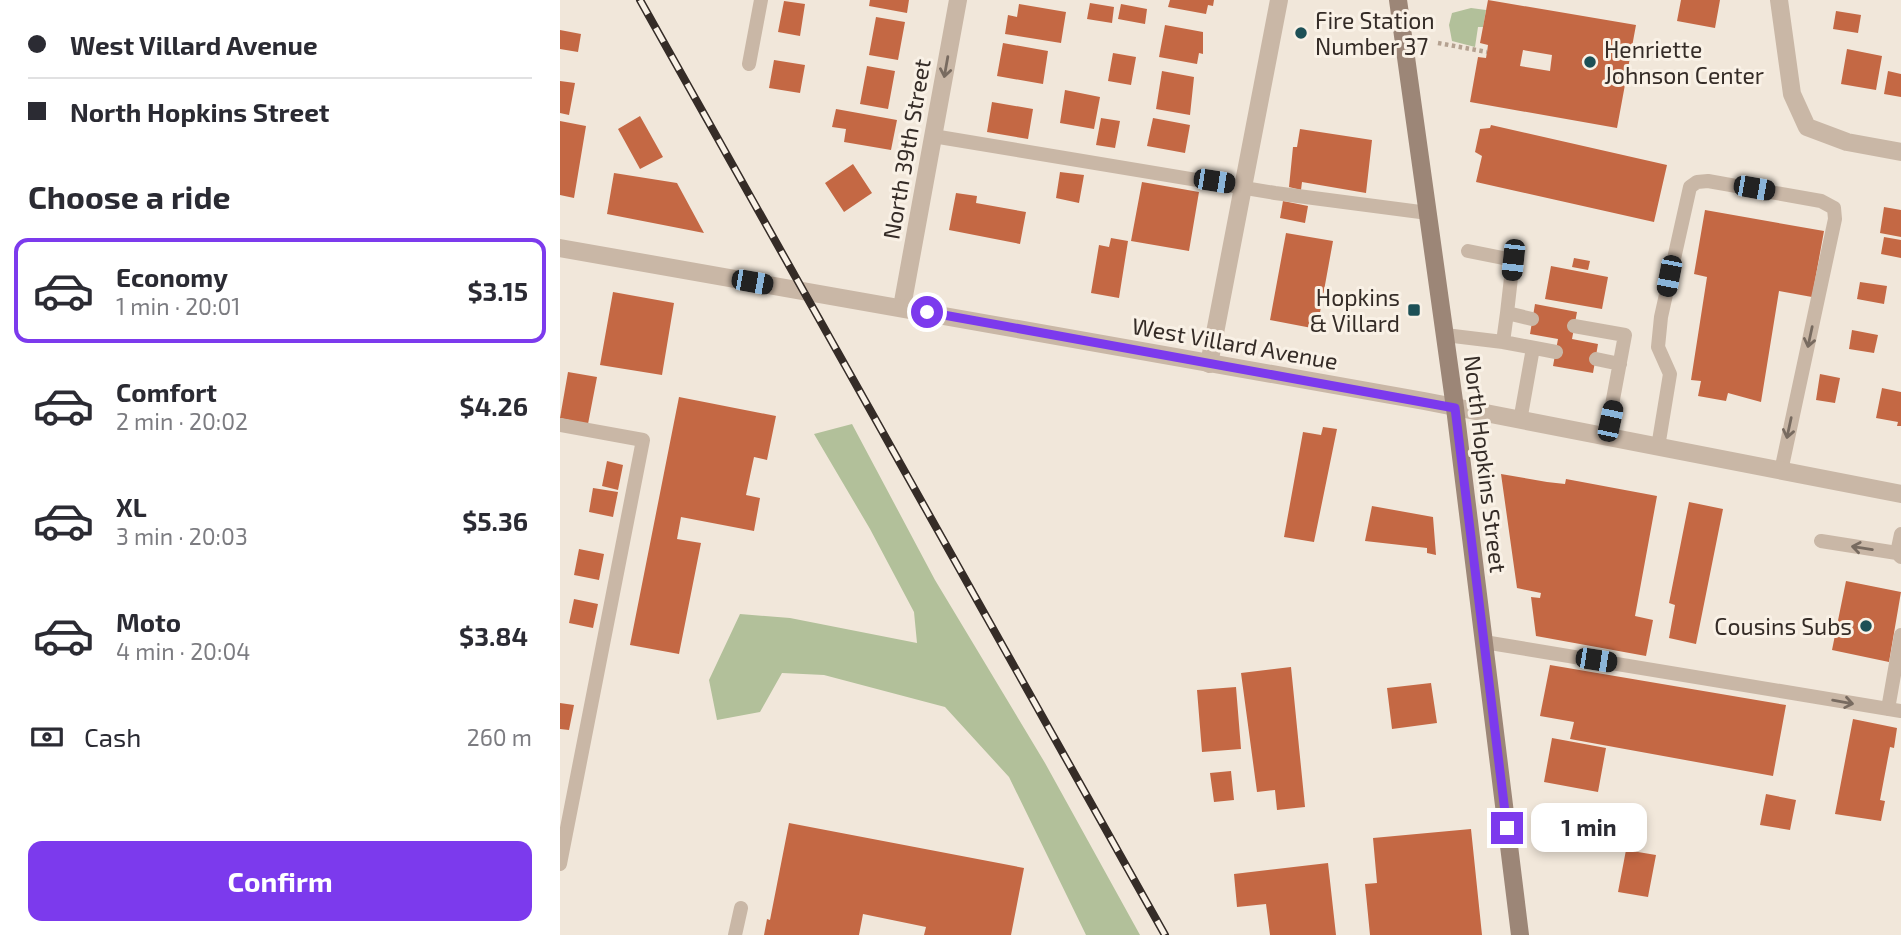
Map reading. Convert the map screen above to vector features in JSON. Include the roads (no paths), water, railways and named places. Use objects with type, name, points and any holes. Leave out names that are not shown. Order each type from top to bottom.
[{"type":"main road","name":"North Hopkins Street","points":[[1398,0],[1455,408],[1520,935]]},
{"type":"street","name":"North 39th Street","points":[[902,307],[958,0]]},
{"type":"street","points":[[1209,364],[1279,0]]},
{"type":"street","points":[[1779,0],[1793,94],[1807,127],[1835,139],[1901,152]]},
{"type":"street","name":"West Villard Avenue","points":[[560,248],[902,307],[1455,408],[1901,494]]},
{"type":"lane","points":[[748,64],[761,0]]},
{"type":"lane","points":[[933,136],[1398,211],[1428,213]]},
{"type":"lane","points":[[1658,447],[1670,369],[1658,347],[1661,317],[1690,187],[1698,182],[1708,181],[1812,199],[1833,208],[1835,219],[1822,291],[1781,471]]},
{"type":"lane","points":[[1468,251],[1513,260],[1503,342]]},
{"type":"lane","points":[[1507,313],[1532,319]]},
{"type":"lane","points":[[1574,326],[1625,335],[1606,437]]},
{"type":"lane","points":[[1445,334],[1556,352]]},
{"type":"lane","points":[[1520,421],[1533,348]]},
{"type":"lane","points":[[1596,359],[1620,364]]},
{"type":"lane","points":[[560,425],[643,440],[560,864]]},
{"type":"lane","points":[[1821,541],[1899,555],[1901,534]]},
{"type":"lane","points":[[1483,642],[1894,710],[1901,635]]},
{"type":"lane","points":[[735,935],[741,908]]},
{"type":"railway","points":[[640,0],[1165,935]]},
{"type":"place","name":"Fire Station Number 37","points":[[1301,33]]},
{"type":"place","name":"Henriette Johnson Center","points":[[1590,62]]},
{"type":"place","name":"Hopkins & Villard","points":[[1414,310]]},
{"type":"place","name":"Cousins Subs","points":[[1866,626]]}]
